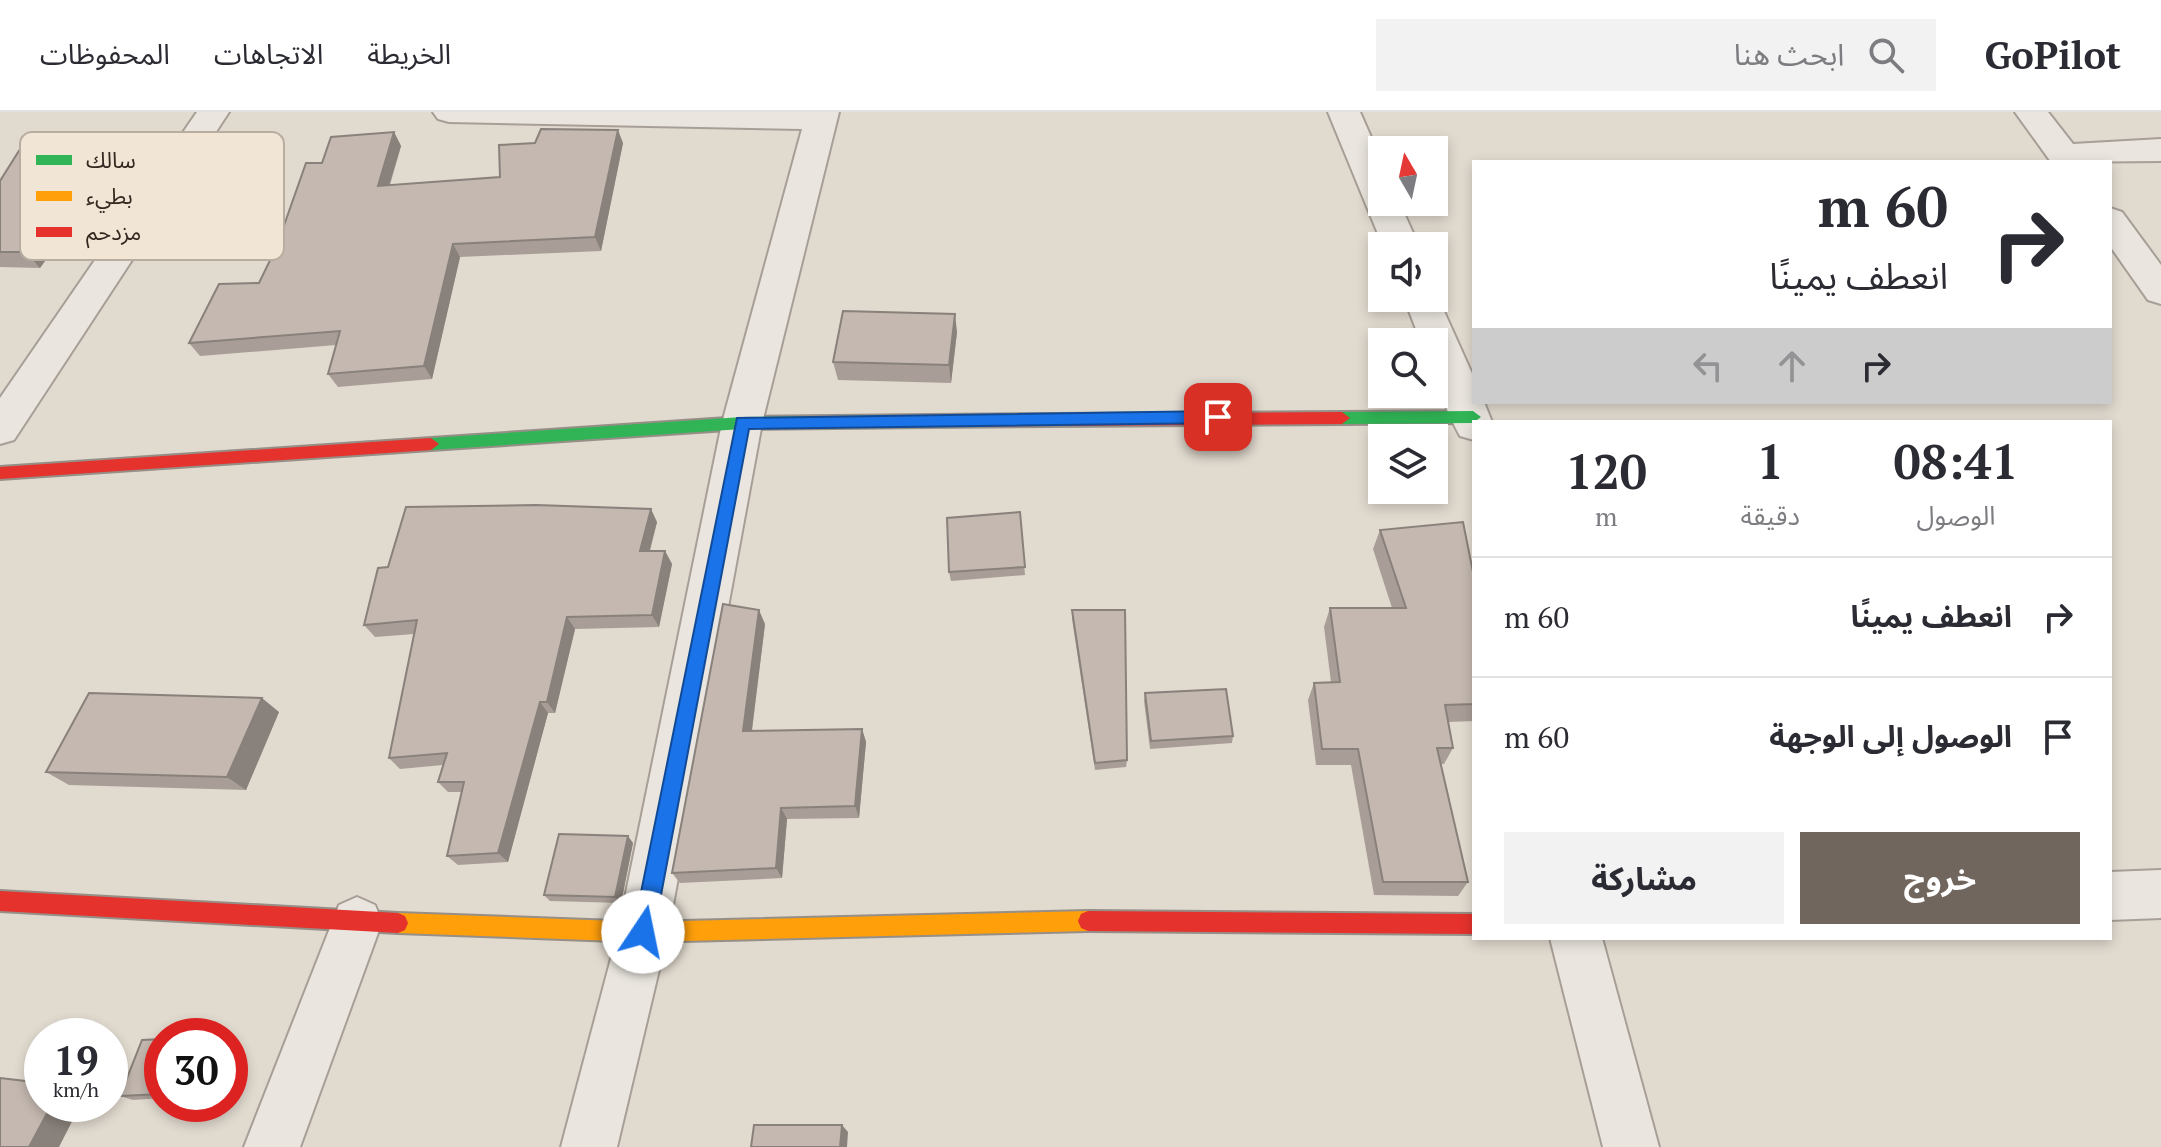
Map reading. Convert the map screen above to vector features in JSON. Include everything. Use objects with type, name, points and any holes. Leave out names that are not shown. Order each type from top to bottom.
[{"type":"street","points":[[200,132],[213,112]]},
{"type":"street","points":[[449,112],[821,116],[742,423],[643,932],[589,1147]]},
{"type":"street","points":[[1344,112],[1395,232]]},
{"type":"street","points":[[2031,112],[2066,158],[2161,150]]},
{"type":"street","points":[[2112,223],[2161,291]]},
{"type":"street","points":[[0,429],[114,260]]},
{"type":"street","points":[[1428,312],[1473,420]]},
{"type":"street","points":[[0,473],[742,423],[1472,421]]},
{"type":"street","points":[[2112,896],[2161,894]]},
{"type":"street","points":[[0,901],[357,922],[643,932],[1103,921],[1472,924]]},
{"type":"street","points":[[272,1147],[357,922]]},
{"type":"street","points":[[1577,940],[1631,1147]]},
{"type":"building","points":[[541,129],[618,130],[595,237],[453,244],[424,366],[328,374],[340,331],[189,343],[219,284],[259,283],[270,260],[284,260],[284,225],[306,163],[322,163],[331,137],[394,132],[378,186],[500,177],[499,145],[535,143]]},
{"type":"building","points":[[20,149],[20,252],[0,252],[0,181]]},
{"type":"building","points":[[843,311],[955,314],[949,365],[833,362]]},
{"type":"building","points":[[536,505],[651,509],[640,551],[665,551],[652,615],[567,617],[547,702],[540,702],[498,853],[447,856],[464,782],[438,782],[447,753],[389,758],[417,620],[364,625],[378,568],[388,567],[406,507]]},
{"type":"building","points":[[1020,512],[1025,567],[949,572],[947,518]]},
{"type":"building","points":[[1463,522],[1472,567],[1472,704],[1445,705],[1453,748],[1437,748],[1468,882],[1383,882],[1358,749],[1322,749],[1314,683],[1340,682],[1330,608],[1406,608],[1380,530]]},
{"type":"building","points":[[723,604],[759,610],[743,731],[862,729],[855,806],[781,808],[776,868],[672,873]]},
{"type":"building","points":[[1072,610],[1125,610],[1127,760],[1095,763]]},
{"type":"building","points":[[1226,689],[1233,736],[1151,741],[1145,693]]},
{"type":"building","points":[[89,693],[262,698],[227,777],[46,772]]},
{"type":"building","points":[[559,834],[628,836],[615,897],[544,895]]},
{"type":"building","points":[[142,1040],[144,1095],[128,1096],[128,1076]]},
{"type":"building","points":[[0,1078],[24,1081],[24,1122],[42,1122],[29,1147],[0,1147]]},
{"type":"building","points":[[754,1125],[842,1125],[840,1147],[751,1147]]},
{"type":"traffic: fast","points":[[1342,418],[1473,417]]},
{"type":"traffic: fast","points":[[431,444],[742,423],[930,421]]},
{"type":"traffic: slow","points":[[398,923],[643,932],[1088,921]]},
{"type":"traffic: jam","points":[[930,421],[1342,418]]},
{"type":"traffic: jam","points":[[0,473],[431,444]]},
{"type":"traffic: jam","points":[[0,901],[398,923]]},
{"type":"traffic: jam","points":[[1088,921],[1472,924]]},
{"type":"route","points":[[643,932],[742,423],[1218,417]]}]
